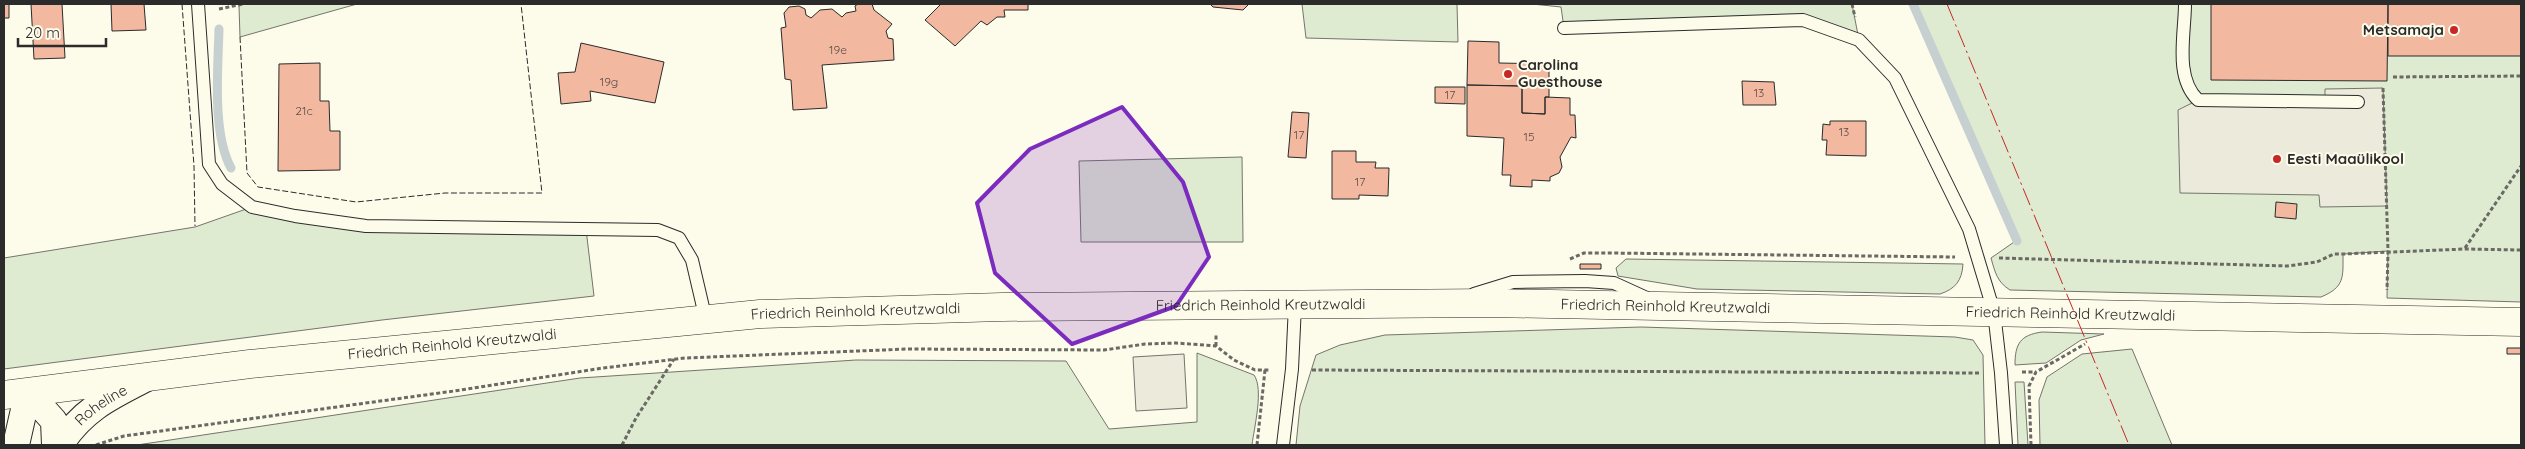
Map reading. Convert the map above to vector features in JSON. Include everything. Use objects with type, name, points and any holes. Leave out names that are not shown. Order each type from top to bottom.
[{"type":"main road","name":"Friedrich Reinhold Kreutzwaldi","points":[[16,393],[250,364],[760,314],[1002,306],[1441,304],[1665,306],[2521,322]]},
{"type":"street","name":"Roheline","points":[[60,445],[72,427],[95,405],[151,376]]},
{"type":"street","name":"Roheline","points":[[16,393],[54,421],[55,445]]},
{"type":"street","points":[[16,393],[16,445]]},
{"type":"lane","points":[[198,4],[209,164],[222,184],[252,207],[295,216],[366,226],[658,230],[680,238],[692,260],[706,320]]},
{"type":"lane","points":[[2185,4],[2184,75],[2189,92],[2198,100],[2358,102]]},
{"type":"lane","points":[[1564,28],[1803,20],[1860,40],[1895,78],[1969,229],[1994,312],[2006,445]]},
{"type":"lane","points":[[1283,445],[1292,369],[1295,305]]},
{"type":"path","points":[[2393,77],[2521,76]]},
{"type":"path","points":[[2465,249],[2521,166]]},
{"type":"path","points":[[1567,261],[1584,253],[1977,257],[2287,266],[2317,262],[2334,254],[2465,249],[2521,250]]},
{"type":"path","points":[[95,445],[124,436],[674,359],[908,349],[1104,350],[1145,344],[1176,343],[1216,346],[1234,360],[1255,370],[2036,372]]},
{"type":"path","points":[[622,445],[636,418],[674,359]]},
{"type":"path","points":[[1257,445],[1265,370]]},
{"type":"path","points":[[2029,386],[2031,445]]},
{"type":"highlighted area","points":[[1122,107],[1183,182],[1209,257],[1176,306],[1072,344],[995,273],[977,203],[1030,149]]},
{"type":"green space","points":[[244,4],[357,4],[240,37],[239,6]]},
{"type":"green space","points":[[1302,4],[1457,4],[1458,42],[1306,38]]},
{"type":"green space","points":[[1532,4],[1852,4],[1859,40],[1803,20],[1564,28],[1561,7]]},
{"type":"green space","name":"Eesti Maaülikool","points":[[1913,4],[2521,4],[2521,302],[2387,298],[2388,251],[2343,254],[2343,269],[2339,285],[2321,297],[2010,290],[1999,280],[1991,258],[2017,240]]},
{"type":"green space","points":[[1242,157],[1243,242],[1081,242],[1079,161]]},
{"type":"green space","points":[[252,207],[366,226],[586,229],[594,296],[382,320],[4,369],[4,258],[195,227]]},
{"type":"green space","points":[[1626,259],[1963,264],[1957,284],[1950,290],[1940,294],[1697,289],[1618,276],[1616,268]]},
{"type":"green space","points":[[1641,327],[1955,337],[1973,340],[1983,355],[1985,445],[1296,445],[1300,406],[1316,355],[1340,345],[1385,335]]},
{"type":"green space","points":[[2042,332],[2104,334],[2081,340],[2046,363],[2015,365],[2016,351],[2020,342],[2028,335]]},
{"type":"green space","points":[[2132,349],[2172,445],[2040,445],[2039,400],[2047,377],[2082,354]]},
{"type":"green space","points":[[1197,353],[1254,375],[1257,381],[1258,399],[1252,445],[137,445],[580,378],[856,360],[1066,361],[1109,429],[1197,422]]},
{"type":"green space","points":[[2015,382],[2024,382],[2028,445],[2018,445]]},
{"type":"shaded area","points":[[2383,88],[2387,206],[2320,207],[2319,195],[2180,193],[2178,110],[2198,100],[2325,102],[2325,89]]},
{"type":"shaded area","points":[[1184,354],[1187,408],[1136,411],[1133,357]]},
{"type":"building","points":[[4,4],[9,4],[9,18],[4,18]]},
{"type":"building","points":[[31,4],[62,4],[65,58],[34,59]]},
{"type":"building","points":[[111,4],[144,4],[146,30],[112,31]]},
{"type":"building","points":[[858,4],[872,4],[874,10],[892,24],[886,31],[888,38],[893,39],[894,60],[822,65],[827,108],[793,110],[791,80],[785,79],[781,28],[786,27],[784,13],[789,7],[799,6],[805,9],[806,15],[811,18],[820,10],[832,9],[842,17],[846,13],[856,11],[855,6]]},
{"type":"building","points":[[941,4],[1028,4],[1028,10],[1004,10],[1005,17],[997,17],[987,25],[981,21],[955,46],[925,20]]},
{"type":"building","points":[[1210,4],[1249,4],[1243,10],[1213,7]]},
{"type":"building","points":[[2211,4],[2388,4],[2387,81],[2211,80]]},
{"type":"building","name":"Metsamaja","points":[[2388,4],[2521,4],[2521,56],[2388,56]]},
{"type":"building","name":"Carolina Guesthouse","points":[[1468,41],[1499,42],[1499,63],[1549,64],[1549,97],[1545,97],[1545,114],[1522,113],[1522,86],[1467,85]]},
{"type":"building","points":[[581,43],[664,62],[655,103],[590,91],[591,101],[561,104],[558,73],[575,72]]},
{"type":"building","points":[[320,63],[320,101],[329,101],[330,131],[340,131],[340,170],[278,171],[279,64]]},
{"type":"building","points":[[1742,81],[1774,82],[1776,105],[1743,105]]},
{"type":"building","points":[[1467,85],[1522,86],[1522,113],[1545,114],[1545,97],[1570,98],[1570,115],[1575,115],[1576,138],[1571,137],[1560,157],[1562,167],[1559,173],[1550,177],[1550,181],[1532,180],[1532,187],[1510,186],[1511,175],[1502,175],[1504,138],[1467,136]]},
{"type":"building","points":[[1435,87],[1465,87],[1465,104],[1435,103]]},
{"type":"building","points":[[1292,112],[1309,113],[1306,158],[1288,157]]},
{"type":"building","points":[[1830,121],[1866,121],[1866,156],[1826,155],[1827,140],[1822,140],[1823,124],[1830,125]]},
{"type":"building","points":[[1332,151],[1356,151],[1356,162],[1376,162],[1375,168],[1389,168],[1388,196],[1359,195],[1359,199],[1332,199]]},
{"type":"building","points":[[2276,202],[2297,204],[2296,219],[2275,217]]},
{"type":"building","points":[[1580,264],[1601,264],[1601,269],[1580,269]]},
{"type":"building","points":[[2507,348],[2521,348],[2521,354],[2507,354]]},
{"type":"waterway","points":[[1913,4],[2017,241]]},
{"type":"waterway","points":[[219,29],[217,81],[219,119],[225,154],[231,168]]},
{"type":"fence","points":[[182,4],[194,166],[195,226]]},
{"type":"fence","points":[[240,37],[247,173],[258,187],[356,202],[445,193],[542,193],[521,4]]},
{"type":"power","points":[[1947,4],[2129,445]]},
{"type":"place","name":"Metsamaja","points":[[2454,30]]},
{"type":"place","name":"Carolina Guesthouse","points":[[1508,74]]},
{"type":"place","name":"Eesti Maaülikool","points":[[2277,159]]}]
